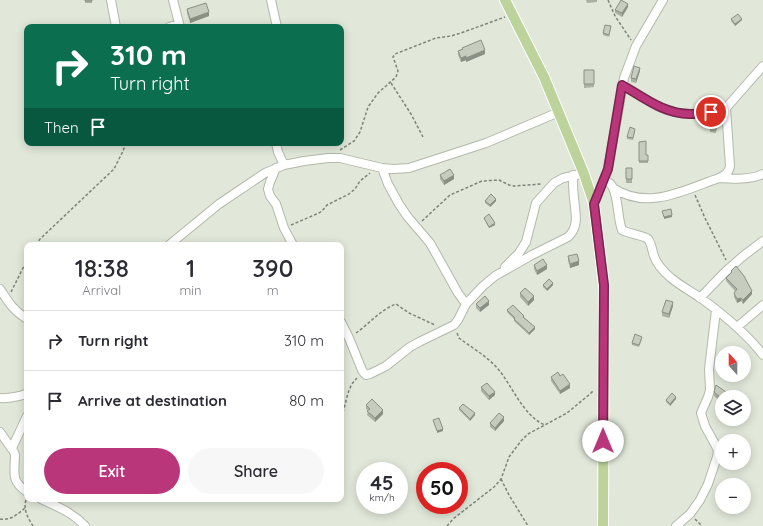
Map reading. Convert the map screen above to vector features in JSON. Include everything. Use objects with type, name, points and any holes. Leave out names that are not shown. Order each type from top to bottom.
[{"type":"main road","points":[[505,0],[544,77],[584,174],[594,204],[604,285],[603,526]]},
{"type":"street","points":[[111,0],[115,24]]},
{"type":"street","points":[[173,0],[179,24]]},
{"type":"street","points":[[271,0],[276,24]]},
{"type":"street","points":[[594,204],[608,169],[624,78],[636,46],[662,0]]},
{"type":"street","points":[[622,85],[656,106],[679,113],[691,114],[711,112],[726,108],[763,66]]},
{"type":"street","points":[[612,188],[643,199],[658,197],[692,188],[719,178],[729,172],[730,166],[726,108]]},
{"type":"street","points":[[173,242],[219,204],[252,181],[284,165],[328,158],[340,158],[394,169],[409,168],[486,143],[559,112]]},
{"type":"street","points":[[277,146],[284,165]]},
{"type":"street","points":[[381,167],[399,204],[407,216],[430,243],[458,293],[466,304]]},
{"type":"street","points":[[276,168],[268,189],[270,196],[276,204],[285,231],[291,242]]},
{"type":"street","points":[[344,327],[350,338],[364,374],[366,375],[386,366],[410,347],[450,327],[458,320],[466,304],[519,253],[526,242],[536,203],[554,183],[573,175],[584,174]]},
{"type":"street","points":[[719,178],[749,178],[763,174]]},
{"type":"street","points":[[495,276],[552,244],[568,237],[572,233],[575,228],[576,217],[573,175]]},
{"type":"street","points":[[604,180],[611,185],[618,205],[622,230],[646,238],[652,247],[656,261],[663,270],[681,286],[700,298],[737,327],[763,355]]},
{"type":"street","points":[[700,298],[731,266],[763,241]]},
{"type":"street","points":[[0,289],[18,313],[24,317]]},
{"type":"street","points":[[737,327],[763,305]]},
{"type":"street","points":[[676,526],[690,514],[700,500],[708,484],[717,457],[718,451],[705,426],[701,413],[710,390],[709,369],[716,310]]},
{"type":"street","points":[[0,398],[5,399],[24,395]]},
{"type":"street","points":[[12,448],[24,422]]},
{"type":"street","points":[[0,432],[12,448],[15,455],[14,478],[24,489]]},
{"type":"street","points":[[47,502],[69,512],[78,518],[85,526]]},
{"type":"path","points":[[608,0],[618,22],[636,46]]},
{"type":"path","points":[[340,150],[354,141],[360,132],[368,107],[378,93],[396,77],[398,71],[393,57],[395,54],[436,38],[461,33],[512,14]]},
{"type":"path","points":[[390,83],[411,114],[423,137]]},
{"type":"path","points":[[38,242],[114,169],[125,146]]},
{"type":"path","points":[[285,231],[291,225],[320,213],[327,205],[349,194],[355,189],[360,181],[381,167]]},
{"type":"path","points":[[416,226],[450,195],[476,182],[500,180],[514,186],[554,183]]},
{"type":"path","points":[[692,188],[722,253],[726,261],[731,266]]},
{"type":"path","points":[[7,300],[24,267]]},
{"type":"path","points":[[350,338],[378,314],[396,304],[410,313],[433,324],[450,327],[459,338],[491,362],[499,370],[530,414],[545,425]]},
{"type":"path","points":[[344,408],[354,381],[364,374]]},
{"type":"path","points":[[447,526],[453,518],[501,479],[509,457],[521,440],[528,434],[567,413],[595,388]]},
{"type":"path","points":[[501,479],[528,526]]},
{"type":"path","points":[[25,502],[27,516],[34,526]]},
{"type":"path","points":[[0,519],[11,518],[26,508]]},
{"type":"building","points":[[621,0],[628,4],[622,13],[615,10]]},
{"type":"building","points":[[206,3],[209,12],[190,19],[187,9]]},
{"type":"building","points":[[738,14],[742,19],[735,24],[731,19]]},
{"type":"building","points":[[605,25],[611,26],[609,35],[603,33]]},
{"type":"building","points":[[481,40],[485,50],[466,58],[466,56],[461,58],[458,51]]},
{"type":"building","points":[[634,66],[640,68],[636,79],[631,78]]},
{"type":"building","points":[[584,70],[594,70],[594,84],[584,84]]},
{"type":"building","points":[[712,116],[718,117],[716,129],[710,128]]},
{"type":"building","points":[[630,127],[635,129],[633,138],[627,137]]},
{"type":"building","points":[[646,141],[646,155],[648,155],[648,161],[639,161],[639,142]]},
{"type":"building","points":[[626,168],[632,168],[632,179],[626,179]]},
{"type":"building","points":[[450,169],[454,175],[444,181],[440,175]]},
{"type":"building","points":[[491,194],[496,199],[490,205],[485,201]]},
{"type":"building","points":[[671,209],[672,215],[664,217],[662,211]]},
{"type":"building","points":[[489,214],[495,223],[489,227],[484,218]]},
{"type":"building","points":[[577,254],[579,261],[570,264],[568,256]]},
{"type":"building","points":[[543,259],[547,265],[537,271],[534,265]]},
{"type":"building","points":[[736,266],[744,276],[752,291],[743,300],[741,298],[737,299],[734,293],[737,289],[726,278]]},
{"type":"building","points":[[549,279],[553,283],[547,289],[543,285]]},
{"type":"building","points":[[525,288],[534,296],[528,302],[520,293]]},
{"type":"building","points":[[485,296],[489,301],[480,308],[476,304]]},
{"type":"building","points":[[666,300],[673,302],[669,314],[662,312]]},
{"type":"building","points":[[513,305],[524,316],[523,317],[535,327],[529,333],[507,310]]},
{"type":"building","points":[[635,334],[642,337],[639,345],[632,343]]},
{"type":"building","points":[[558,372],[560,376],[563,374],[570,384],[560,391],[551,377]]},
{"type":"building","points":[[487,383],[495,392],[489,396],[481,387]]},
{"type":"building","points":[[716,385],[723,390],[715,390],[715,393],[714,392]]},
{"type":"building","points":[[672,393],[676,397],[670,404],[666,400]]},
{"type":"building","points":[[372,399],[383,410],[375,418],[367,411],[370,409],[366,405]]},
{"type":"building","points":[[463,404],[475,413],[470,419],[459,408]]},
{"type":"building","points":[[499,413],[504,417],[495,428],[490,423]]},
{"type":"building","points":[[439,418],[443,429],[437,431],[433,420]]},
{"type":"route","points":[[603,441],[604,285],[594,204],[608,169],[622,85],[656,106],[667,110],[691,114],[711,112]]}]
